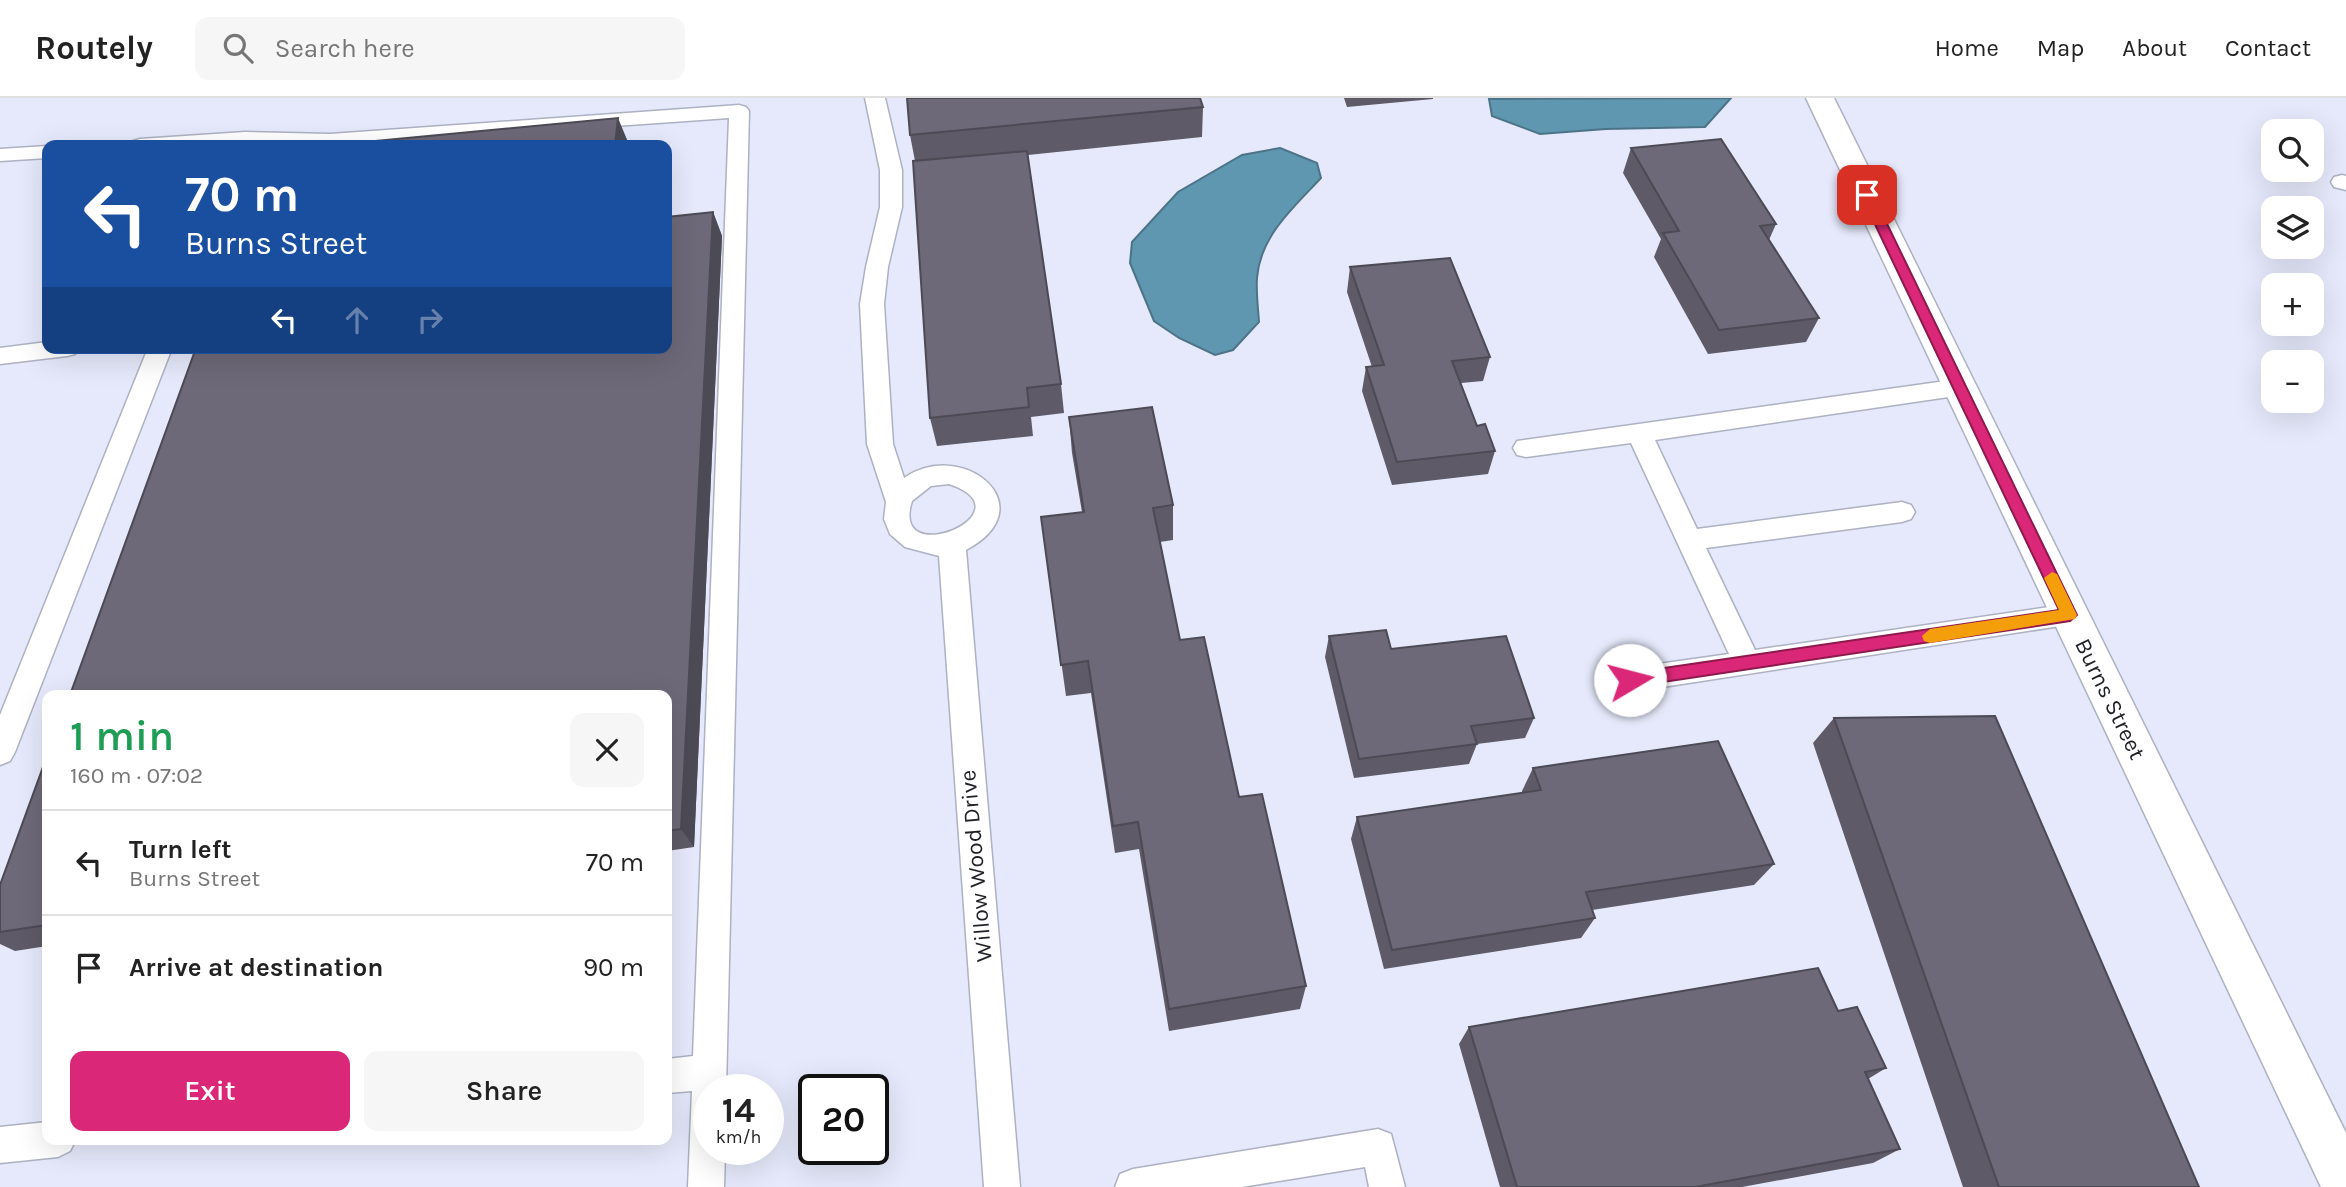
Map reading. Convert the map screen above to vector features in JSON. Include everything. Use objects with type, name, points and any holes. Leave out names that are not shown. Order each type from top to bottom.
[{"type":"street","name":"Burns Street","points":[[1820,98],[2346,1186]]},
{"type":"lane","points":[[875,98],[891,170],[891,206],[877,267],[872,304],[873,329],[880,444],[898,500]]},
{"type":"lane","points":[[330,140],[739,111],[706,1187]]},
{"type":"lane","points":[[0,155],[42,152]]},
{"type":"lane","points":[[0,356],[42,351]]},
{"type":"lane","points":[[0,752],[158,354]]},
{"type":"lane","points":[[1525,448],[1960,388]]},
{"type":"lane","points":[[1639,433],[1748,663]]},
{"type":"lane","points":[[934,475],[965,477],[977,483],[985,493],[989,505],[980,529],[967,538],[952,544],[923,544],[902,532],[895,511],[898,500],[906,489],[918,480],[934,475]]},
{"type":"lane","points":[[1689,540],[1902,512]]},
{"type":"lane","name":"Willow Wood Drive","points":[[952,544],[1002,1187]]},
{"type":"lane","points":[[1630,680],[2070,615]]},
{"type":"lane","points":[[672,1076],[709,1072]]},
{"type":"lane","points":[[0,1145],[42,1141]]},
{"type":"lane","points":[[1133,1187],[1378,1147],[1387,1187]]},
{"type":"water","points":[[1731,98],[1705,127],[1606,129],[1540,134],[1492,116],[1489,99]]},
{"type":"water","points":[[1280,148],[1317,163],[1321,178],[1280,223],[1264,249],[1257,278],[1259,322],[1233,350],[1215,355],[1179,338],[1154,321],[1130,263],[1132,242],[1178,192],[1242,155]]},
{"type":"building","points":[[907,98],[1200,98],[1203,107],[910,135]]},
{"type":"building","points":[[618,118],[616,140],[386,140]]},
{"type":"building","points":[[1721,139],[1776,224],[1760,226],[1819,318],[1719,330],[1663,233],[1679,231],[1631,148]]},
{"type":"building","points":[[1027,151],[1061,384],[1027,388],[1029,407],[930,418],[913,161]]},
{"type":"building","points":[[713,212],[681,829],[672,830],[672,690],[72,690],[194,354],[672,354],[672,216]]},
{"type":"building","points":[[1450,258],[1490,357],[1452,361],[1477,426],[1485,424],[1495,451],[1397,462],[1366,367],[1384,365],[1350,267]]},
{"type":"building","points":[[1152,407],[1173,505],[1153,508],[1180,640],[1204,637],[1239,797],[1262,794],[1306,986],[1169,1009],[1138,822],[1113,826],[1088,661],[1061,665],[1041,517],[1084,512],[1069,417]]},
{"type":"building","points":[[1386,630],[1391,649],[1506,636],[1534,718],[1471,726],[1477,744],[1359,759],[1329,636]]},
{"type":"building","points":[[1995,716],[2199,1187],[1999,1187],[1834,718]]},
{"type":"building","points":[[1718,741],[1774,864],[1586,892],[1595,918],[1392,950],[1357,817],[1541,790],[1533,768]]},
{"type":"building","points":[[42,770],[42,926],[0,932],[0,885]]},
{"type":"building","points":[[1818,968],[1838,1011],[1857,1007],[1886,1068],[1865,1072],[1900,1149],[1695,1187],[1517,1187],[1469,1027]]},
{"type":"slow traffic","points":[[1930,636],[2070,615],[2052,578]]},
{"type":"route","points":[[1630,680],[2070,615],[1867,195]]}]
